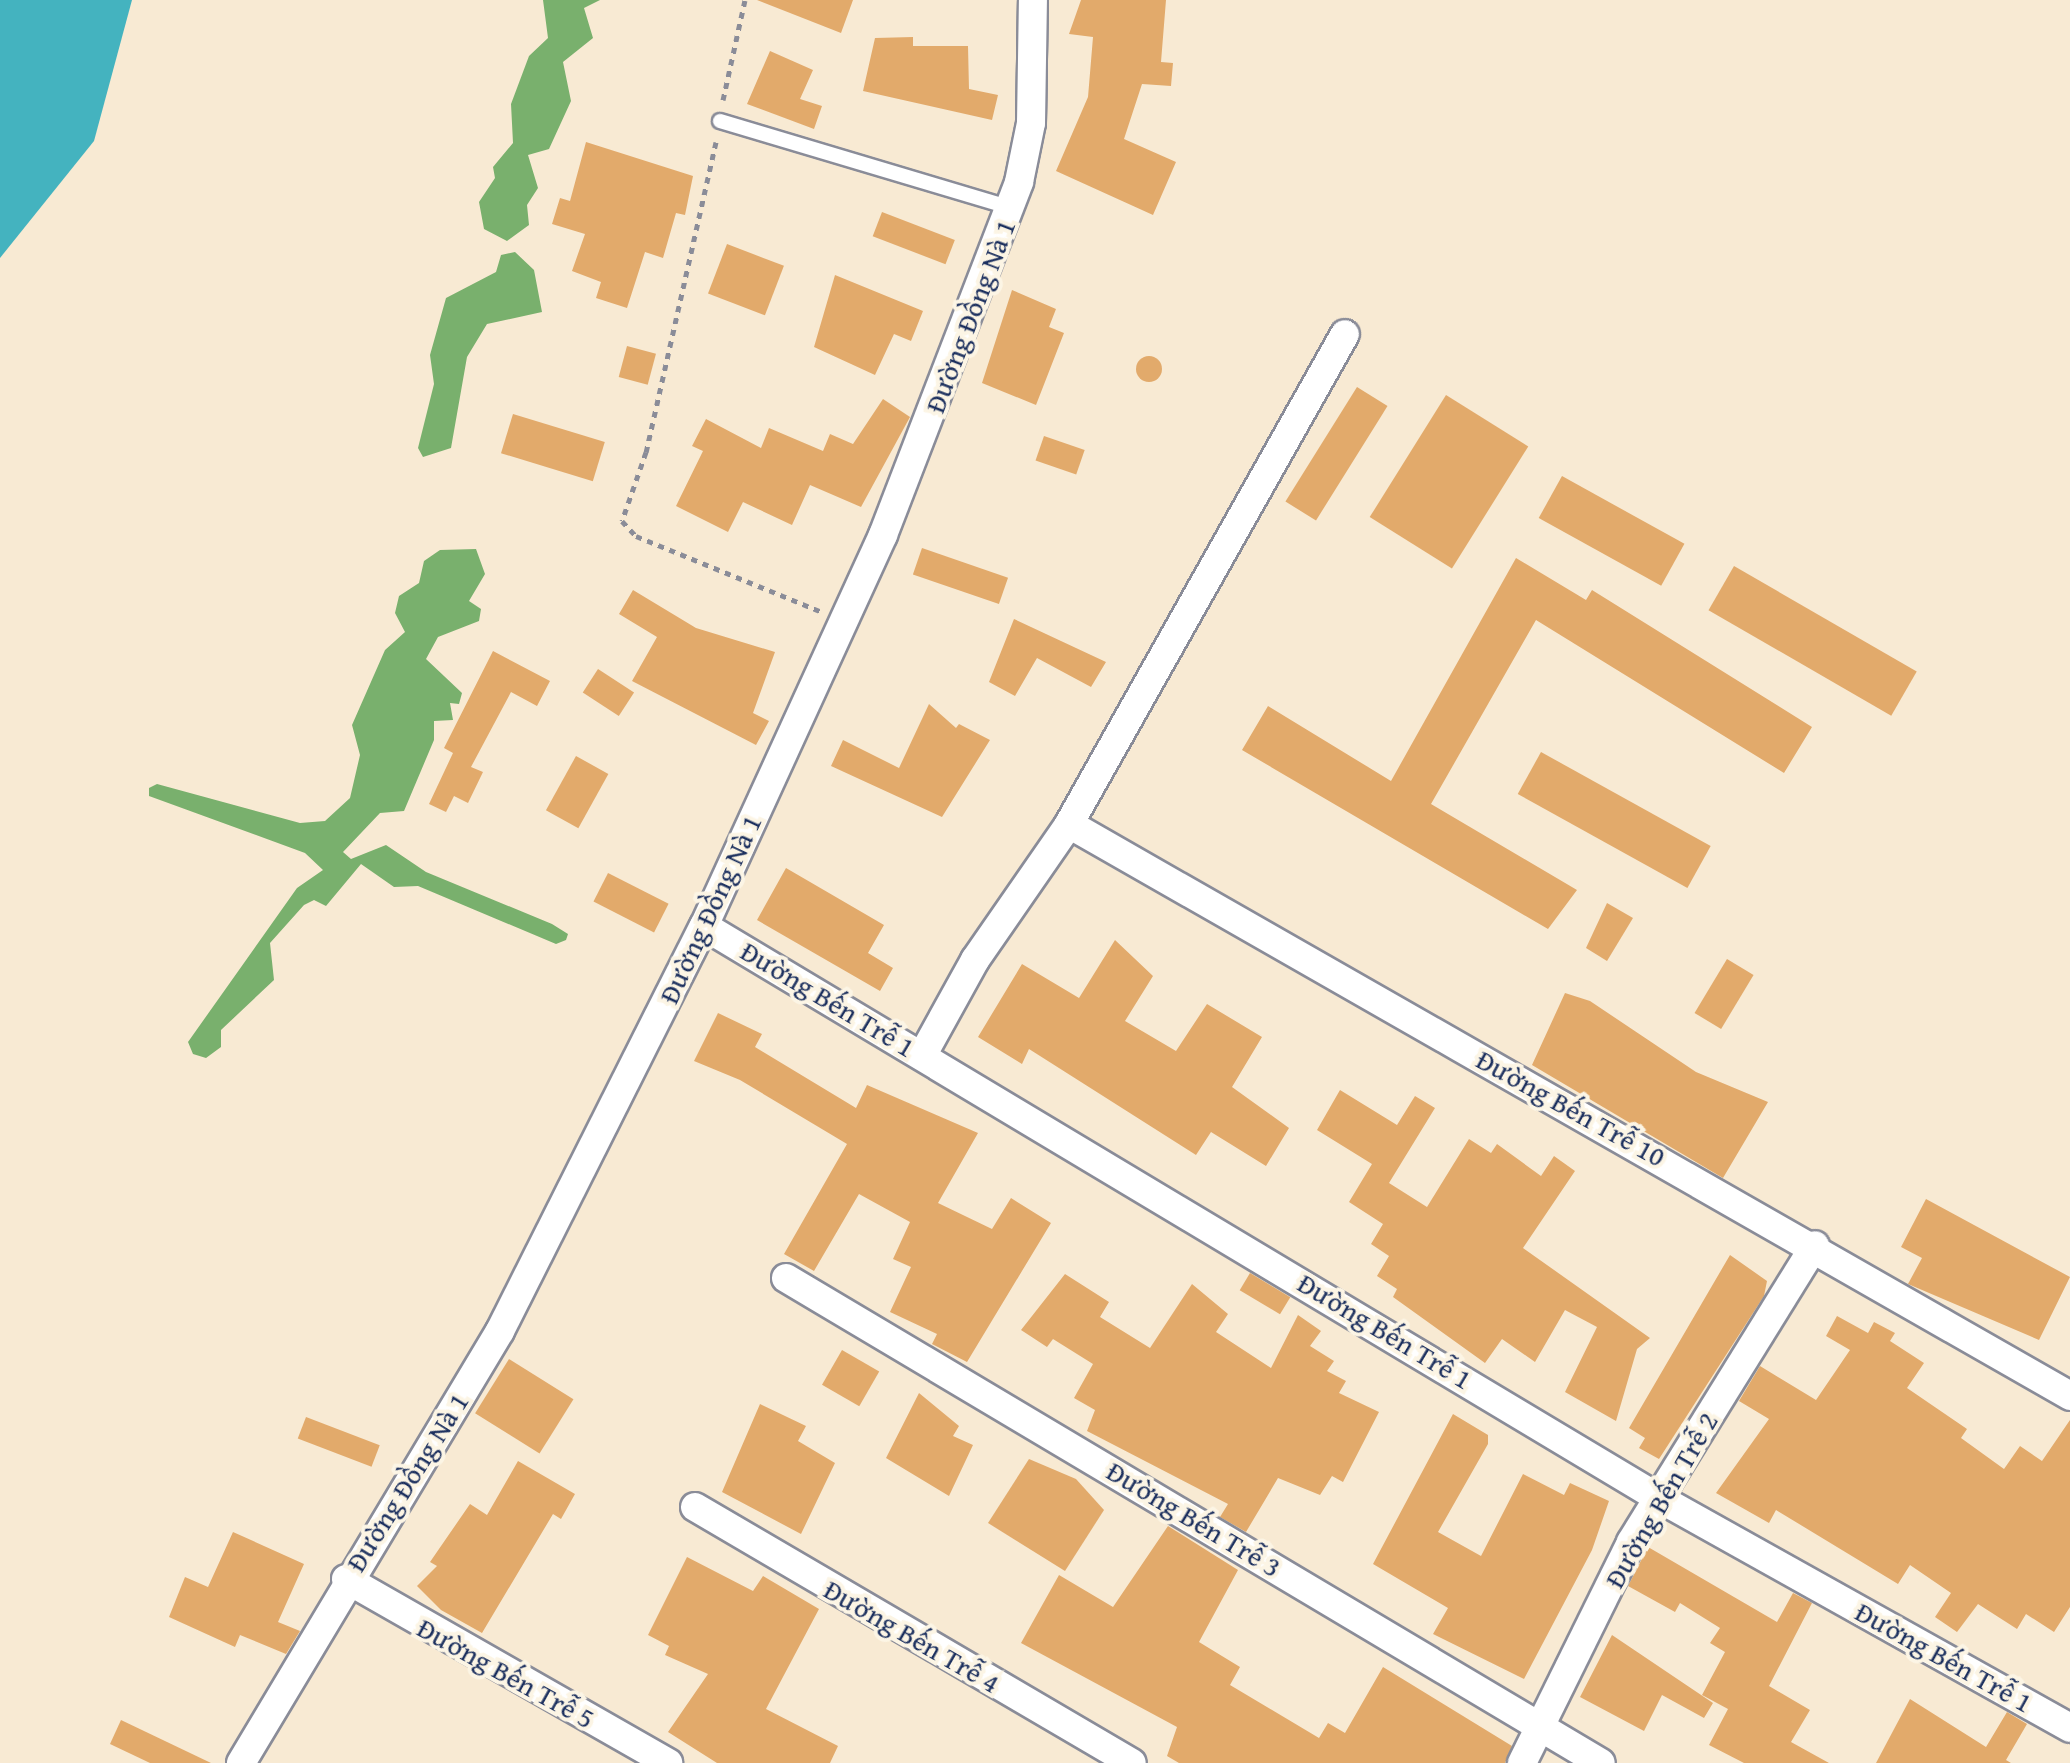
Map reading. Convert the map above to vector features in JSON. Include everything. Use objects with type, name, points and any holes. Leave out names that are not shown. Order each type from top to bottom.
[{"type":"street","name":"Đường Đồng Nà 1","points":[[241,1763],[346,1579],[500,1331],[704,926],[844,621],[1011,208],[1031,123],[1033,0]]},
{"type":"street","points":[[922,1056],[975,960],[1069,824],[1345,334]]},
{"type":"street","name":"Đường Bến Trễ 10","points":[[1069,824],[1815,1245],[2070,1396]]},
{"type":"street","name":"Đường Bến Trễ 1","points":[[704,926],[1657,1497],[2070,1728]]},
{"type":"street","name":"Đường Bến Trễ 2","points":[[1522,1763],[1657,1497],[1815,1245]]},
{"type":"street","name":"Đường Bến Trễ 3","points":[[786,1278],[1601,1763]]},
{"type":"street","name":"Đường Bến Trễ 4","points":[[695,1507],[1132,1763]]},
{"type":"street","name":"Đường Bến Trễ 5","points":[[346,1579],[668,1763]]},
{"type":"lane","points":[[720,121],[1011,208]]},
{"type":"path","points":[[745,0],[646,452],[622,521],[636,536],[844,621]]},
{"type":"green space","points":[[543,0],[600,0],[584,8],[593,38],[563,62],[571,101],[549,149],[528,155],[538,188],[527,205],[529,225],[507,241],[484,229],[479,202],[495,178],[493,167],[513,143],[511,104],[529,56],[548,38]]},
{"type":"green space","points":[[515,252],[534,270],[542,312],[487,324],[467,357],[451,448],[423,457],[418,448],[434,384],[430,355],[446,298],[496,272],[501,255]]},
{"type":"green space","points":[[476,549],[485,574],[469,601],[481,609],[479,621],[438,637],[426,659],[462,693],[459,704],[450,703],[453,720],[434,721],[434,740],[404,811],[380,813],[343,852],[351,859],[386,845],[426,872],[552,924],[568,934],[566,940],[556,944],[418,886],[394,887],[361,864],[326,906],[314,900],[304,905],[270,943],[274,980],[221,1030],[221,1047],[206,1058],[193,1054],[188,1042],[297,888],[323,870],[305,853],[149,796],[149,788],[157,784],[300,823],[325,821],[350,798],[360,755],[352,725],[385,650],[405,632],[395,613],[399,596],[419,583],[424,561],[440,550]]},
{"type":"water","points":[[0,0],[132,0],[94,141],[0,258]]},
{"type":"building","points":[[757,0],[853,0],[841,33]]},
{"type":"building","points":[[1081,0],[1166,0],[1161,62],[1173,63],[1171,86],[1142,84],[1124,139],[1176,162],[1153,215],[1056,171],[1088,97],[1093,37],[1069,34]]},
{"type":"building","points":[[913,37],[913,46],[968,46],[969,89],[998,95],[992,120],[863,91],[875,38]]},
{"type":"building","points":[[770,51],[813,70],[800,99],[822,106],[814,129],[747,104]]},
{"type":"building","points":[[586,142],[693,176],[685,215],[676,213],[663,258],[645,252],[627,308],[596,298],[601,282],[572,271],[585,234],[552,224],[560,198],[570,201]]},
{"type":"building","points":[[882,212],[955,240],[946,264],[873,236]]},
{"type":"building","points":[[727,244],[784,266],[765,315],[708,293]]},
{"type":"building","points":[[835,275],[923,311],[911,341],[894,334],[875,375],[814,347]]},
{"type":"building","points":[[1012,290],[1056,309],[1049,327],[1064,333],[1036,405],[982,383]]},
{"type":"building","points":[[627,346],[656,354],[648,385],[619,377]]},
{"type":"building","points":[[1149,356],[1158,360],[1162,369],[1158,378],[1149,382],[1140,378],[1136,369],[1140,360]]},
{"type":"building","points":[[1357,387],[1388,406],[1316,521],[1285,501]]},
{"type":"building","points":[[1446,395],[1528,446],[1452,569],[1370,517]]},
{"type":"building","points":[[883,399],[910,417],[861,507],[810,485],[792,525],[743,502],[728,532],[676,506],[703,451],[692,446],[706,419],[761,448],[769,428],[823,451],[830,434],[853,444]]},
{"type":"building","points":[[513,414],[605,442],[593,481],[501,453]]},
{"type":"building","points":[[1044,436],[1085,450],[1076,475],[1036,461]]},
{"type":"building","points":[[1562,476],[1684,544],[1661,586],[1539,518]]},
{"type":"building","points":[[922,548],[1008,578],[999,604],[913,574]]},
{"type":"building","points":[[1516,558],[1586,600],[1592,590],[1812,727],[1784,773],[1536,620],[1431,804],[1577,890],[1548,929],[1242,750],[1268,706],[1391,781]]},
{"type":"building","points":[[1734,566],[1917,672],[1891,716],[1708,610]]},
{"type":"building","points":[[633,590],[696,628],[775,652],[753,713],[769,721],[756,745],[632,681],[657,637],[619,614]]},
{"type":"building","points":[[1014,619],[1106,662],[1091,687],[1037,658],[1015,696],[989,682]]},
{"type":"building","points":[[493,651],[550,681],[537,706],[511,692],[471,767],[483,772],[468,803],[454,796],[446,812],[429,804],[453,753],[444,748]]},
{"type":"building","points":[[598,669],[634,692],[619,716],[583,692]]},
{"type":"building","points":[[929,704],[956,728],[959,724],[990,740],[942,817],[831,766],[843,740],[899,768]]},
{"type":"building","points":[[1541,752],[1711,846],[1687,888],[1518,794]]},
{"type":"building","points":[[576,756],[608,774],[578,828],[546,810]]},
{"type":"building","points":[[786,868],[884,925],[868,953],[893,968],[880,991],[757,920]]},
{"type":"building","points":[[608,873],[669,904],[654,932],[593,902]]},
{"type":"building","points":[[1607,903],[1633,918],[1607,961],[1586,948]]},
{"type":"building","points":[[1115,940],[1153,976],[1125,1021],[1176,1051],[1207,1004],[1262,1037],[1232,1087],[1289,1128],[1266,1166],[1211,1132],[1196,1155],[1029,1049],[1022,1064],[978,1037],[1022,964],[1079,998]]},
{"type":"building","points":[[1727,959],[1754,975],[1721,1029],[1695,1013]]},
{"type":"building","points":[[1565,993],[1590,1001],[1696,1072],[1768,1102],[1723,1178],[1532,1065]]},
{"type":"building","points":[[718,1013],[762,1034],[755,1047],[856,1108],[867,1085],[978,1133],[938,1203],[992,1229],[1011,1198],[1051,1223],[967,1362],[932,1344],[937,1334],[890,1312],[911,1267],[893,1259],[910,1222],[859,1194],[814,1271],[784,1254],[847,1144],[740,1080],[694,1061]]},
{"type":"building","points":[[1340,1090],[1397,1125],[1415,1096],[1435,1108],[1389,1183],[1427,1207],[1469,1139],[1491,1153],[1497,1144],[1541,1176],[1554,1156],[1575,1171],[1523,1248],[1650,1338],[1637,1349],[1616,1421],[1565,1392],[1597,1327],[1565,1310],[1535,1362],[1502,1339],[1485,1363],[1393,1297],[1397,1289],[1377,1276],[1389,1256],[1371,1244],[1383,1224],[1349,1202],[1372,1164],[1317,1130]]},
{"type":"building","points":[[1926,1199],[2070,1277],[2039,1340],[1908,1284],[1922,1258],[1901,1247]]},
{"type":"building","points":[[1730,1255],[1767,1281],[1764,1296],[1659,1459],[1639,1448],[1645,1438],[1629,1428]]},
{"type":"building","points":[[1250,1273],[1290,1297],[1280,1314],[1240,1290]]},
{"type":"building","points":[[1065,1274],[1109,1302],[1100,1317],[1150,1348],[1192,1284],[1228,1314],[1216,1332],[1271,1368],[1298,1315],[1321,1331],[1310,1346],[1334,1361],[1327,1371],[1346,1381],[1339,1393],[1379,1412],[1343,1482],[1332,1476],[1320,1495],[1278,1478],[1246,1532],[1220,1517],[1228,1504],[1087,1431],[1095,1410],[1074,1398],[1093,1364],[1053,1339],[1047,1347],[1021,1330]]},
{"type":"building","points":[[1837,1316],[1868,1333],[1874,1322],[1895,1333],[1890,1341],[1924,1363],[1907,1388],[1967,1429],[1961,1438],[2004,1469],[2020,1446],[2042,1461],[2070,1420],[2070,1607],[2054,1632],[2026,1614],[2017,1629],[1978,1604],[1957,1632],[1935,1617],[1951,1593],[1910,1565],[1898,1584],[1776,1510],[1769,1523],[1716,1493],[1769,1419],[1739,1401],[1760,1366],[1816,1400],[1850,1350],[1826,1336]]},
{"type":"building","points":[[842,1350],[879,1372],[859,1406],[822,1385]]},
{"type":"building","points":[[509,1359],[573,1399],[540,1454],[475,1413]]},
{"type":"building","points":[[919,1393],[959,1426],[953,1436],[973,1445],[949,1496],[886,1458]]},
{"type":"building","points":[[760,1404],[806,1426],[798,1441],[835,1463],[801,1534],[722,1492]]},
{"type":"building","points":[[1453,1414],[1488,1435],[1488,1444],[1438,1532],[1481,1556],[1523,1474],[1564,1495],[1570,1483],[1609,1501],[1592,1550],[1524,1679],[1433,1634],[1448,1608],[1373,1564]]},
{"type":"building","points":[[306,1417],[380,1445],[372,1467],[298,1438]]},
{"type":"building","points":[[1029,1459],[1076,1479],[1104,1510],[1065,1571],[988,1523]]},
{"type":"building","points":[[518,1461],[575,1494],[561,1519],[553,1514],[482,1633],[441,1610],[417,1586],[437,1566],[430,1562],[470,1504],[487,1515]]},
{"type":"building","points":[[1168,1526],[1238,1570],[1199,1642],[1240,1667],[1230,1685],[1319,1738],[1328,1723],[1345,1733],[1383,1667],[1512,1746],[1505,1763],[1179,1763],[1167,1756],[1177,1727],[1021,1643],[1059,1575],[1113,1607]]},
{"type":"building","points":[[233,1532],[304,1564],[278,1622],[300,1631],[286,1654],[240,1635],[235,1647],[169,1617],[185,1577],[208,1587]]},
{"type":"building","points":[[1648,1547],[1777,1622],[1793,1593],[1812,1603],[1769,1686],[1810,1710],[1791,1742],[1829,1763],[1744,1763],[1709,1745],[1728,1709],[1702,1695],[1725,1652],[1710,1643],[1720,1628],[1680,1603],[1675,1612],[1628,1586]]},
{"type":"building","points":[[687,1557],[753,1591],[763,1576],[819,1609],[766,1709],[838,1746],[830,1763],[717,1763],[668,1732],[708,1674],[665,1655],[669,1646],[648,1635]]},
{"type":"building","points":[[1612,1635],[1713,1703],[1704,1718],[1662,1695],[1644,1731],[1580,1697]]},
{"type":"building","points":[[1910,1699],[1986,1747],[2007,1712],[2027,1724],[2006,1760],[2011,1763],[1876,1763]]},
{"type":"building","points":[[121,1720],[211,1763],[150,1763],[110,1744]]}]
